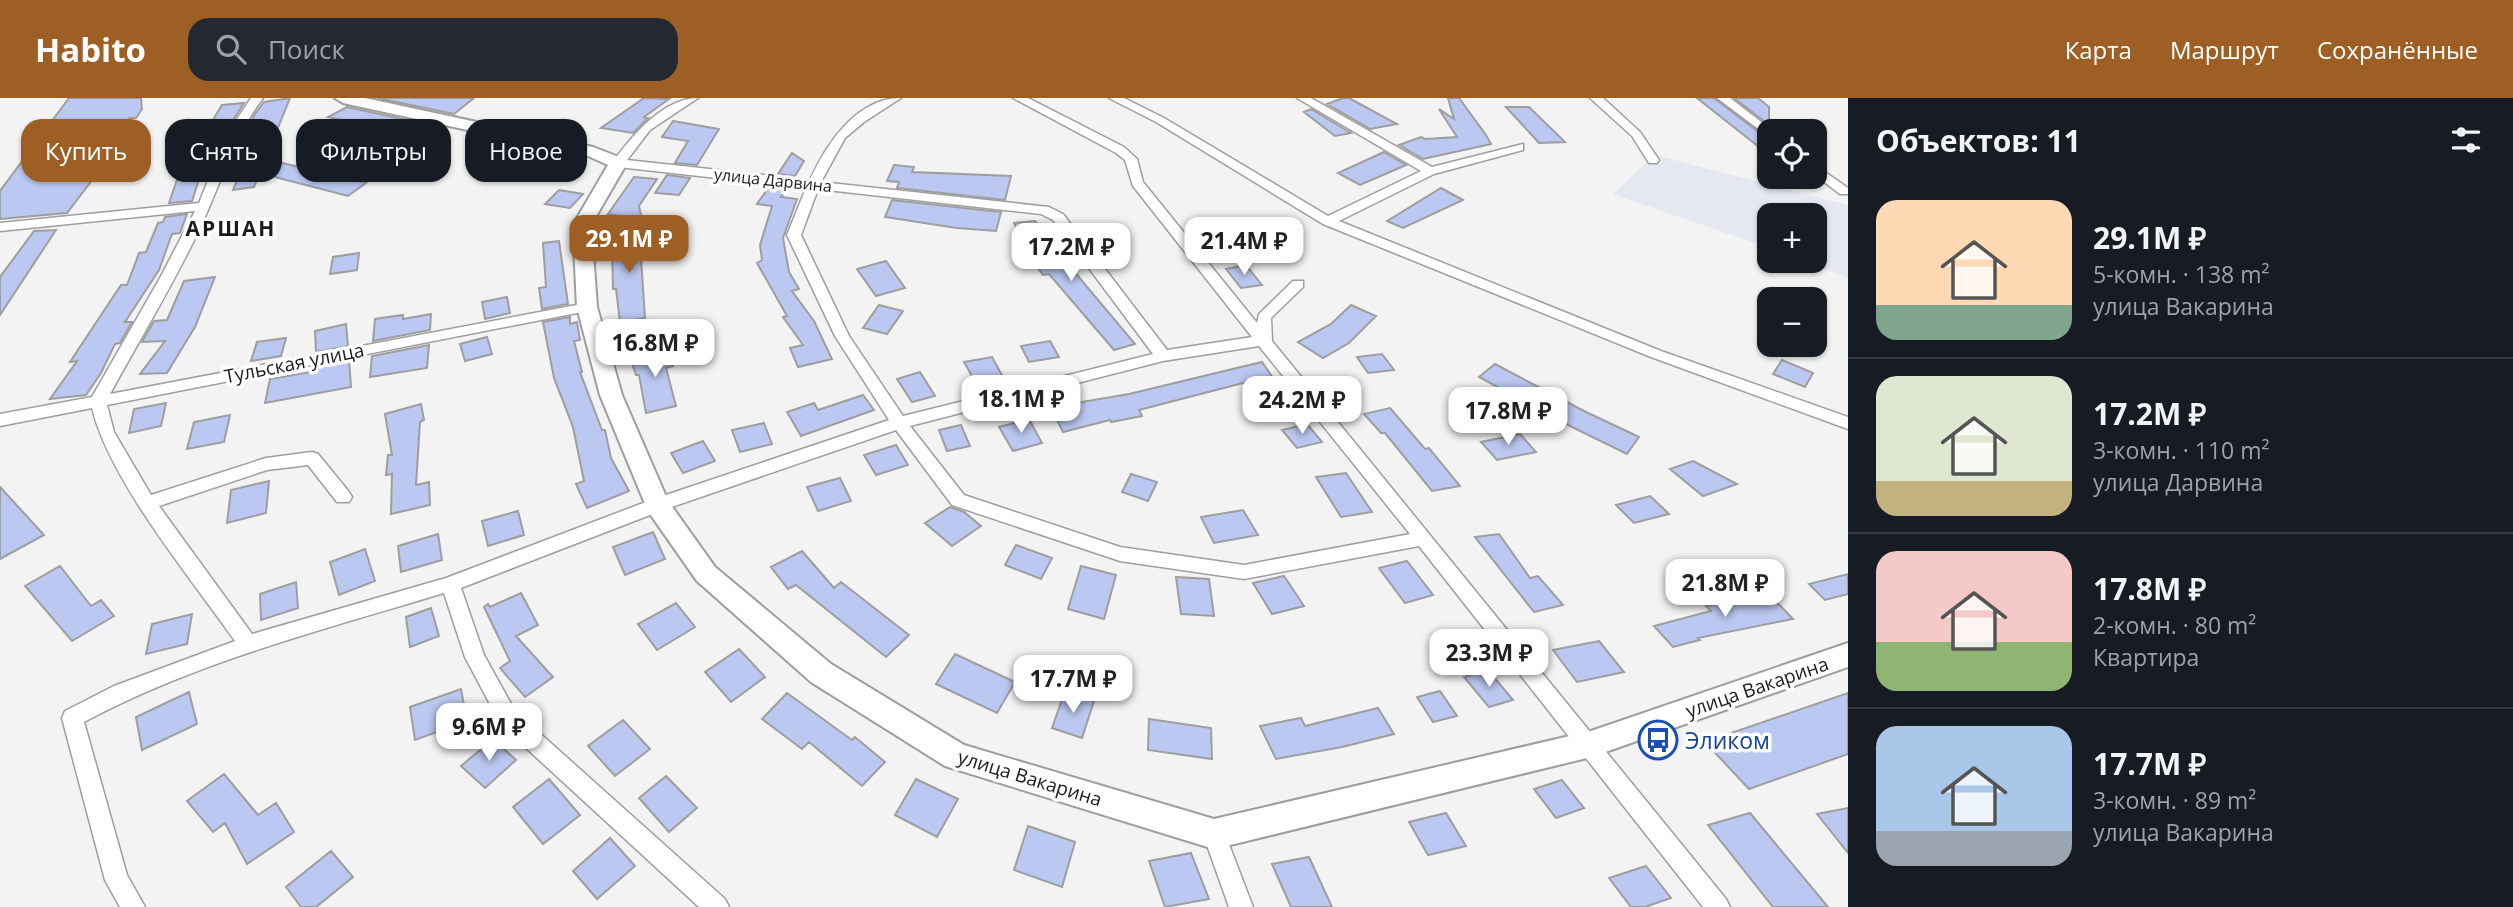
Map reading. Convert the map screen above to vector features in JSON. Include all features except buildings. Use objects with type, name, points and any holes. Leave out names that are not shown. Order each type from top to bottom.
[{"type":"street","points":[[248,643],[147,503],[106,432],[98,400],[204,206],[231,139],[257,98]]},
{"type":"street","name":"улица Дарвина","points":[[343,98],[593,152],[618,163],[1044,210],[1058,217],[1163,356]]},
{"type":"street","name":"улица Вакарина","points":[[692,98],[646,128],[618,163],[582,225],[587,307],[611,395],[657,505],[706,574],[811,664],[956,756],[1214,834],[1591,744],[1847,657]]},
{"type":"street","points":[[895,98],[863,116],[840,137],[815,184],[794,235],[842,336],[899,423],[958,500],[1120,554],[1244,572],[1422,539]]},
{"type":"street","points":[[1019,98],[1119,150],[1131,159],[1137,183],[1422,539],[1591,744],[1718,907]]},
{"type":"street","points":[[1115,98],[1160,120],[1328,221],[1656,354],[1848,423]]},
{"type":"street","points":[[1303,98],[1430,171]]},
{"type":"street","points":[[1596,98],[1636,134],[1653,160]]},
{"type":"street","points":[[1723,98],[1757,125]]},
{"type":"street","points":[[1328,221],[1430,171],[1519,147]]},
{"type":"street","points":[[1827,178],[1844,191]]},
{"type":"street","points":[[0,227],[204,206]]},
{"type":"street","points":[[1265,340],[1264,317],[1298,284]]},
{"type":"street","name":"Тульская улица","points":[[0,420],[587,307]]},
{"type":"street","points":[[133,907],[117,880],[72,718],[121,692],[248,643],[450,584],[657,505],[899,423],[1163,356],[1265,340]]},
{"type":"street","points":[[147,503],[266,464],[312,458],[343,497]]},
{"type":"street","points":[[450,584],[475,657],[508,718],[717,907]]},
{"type":"street","points":[[1214,834],[1241,907]]},
{"type":"shaded area","points":[[1655,155],[1757,181],[1757,189],[1786,189],[1848,205],[1848,278],[1827,270],[1827,203],[1757,203],[1757,244],[1613,194]]},
{"type":"place","name":"Эликом","points":[[1658,740]]},
{"type":"district","name":"АРШАН","points":[[231,228]]}]
